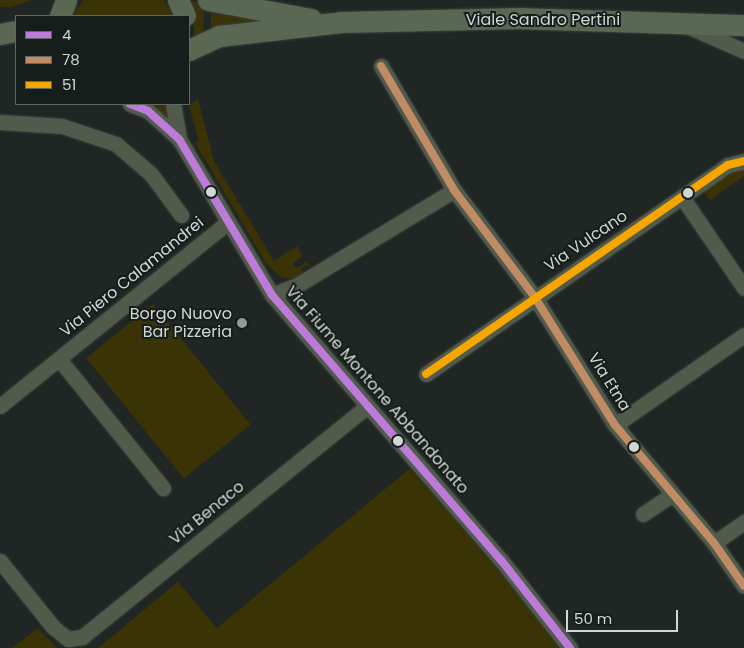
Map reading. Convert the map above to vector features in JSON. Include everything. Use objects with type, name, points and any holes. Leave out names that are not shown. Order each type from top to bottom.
[{"type":"main road","points":[[178,0],[185,15]]},
{"type":"main road","name":"Viale Sandro Pertini","points":[[208,0],[265,13],[341,22]]},
{"type":"main road","name":"Viale Sandro Pertini","points":[[190,50],[220,36],[341,22],[519,18],[676,21],[744,25]]},
{"type":"street","points":[[676,21],[744,51]]},
{"type":"street","name":"Via Etna","points":[[381,66],[454,190],[534,296],[615,425],[714,543],[744,586]]},
{"type":"street","name":"Via Fiume Montone Abbandonato","points":[[133,105],[148,110],[179,139],[227,223],[272,295],[366,407],[501,560],[570,648]]},
{"type":"street","name":"Via Fiume Montone Abbandonato","points":[[173,105],[179,139]]},
{"type":"street","points":[[0,122],[62,126],[116,144],[151,174],[181,215]]},
{"type":"street","name":"Via Vulcano","points":[[426,374],[534,296],[682,198],[728,165],[744,161]]},
{"type":"street","points":[[272,295],[299,284],[454,190]]},
{"type":"street","points":[[682,198],[744,288]]},
{"type":"street","name":"Via Piero Calamandrei","points":[[0,406],[227,223]]},
{"type":"street","points":[[615,425],[744,335]]},
{"type":"street","name":"Via Piero Calamandrei","points":[[58,359],[162,488]]},
{"type":"street","name":"Via Benaco","points":[[0,561],[52,627],[68,639],[82,637],[366,407]]},
{"type":"street","points":[[643,514],[673,494]]},
{"type":"street","points":[[714,543],[744,522]]},
{"type":"shaded area","points":[[0,0],[32,0],[12,7],[0,7]]},
{"type":"shaded area","points":[[83,0],[164,0],[172,15],[74,15]]},
{"type":"shaded area","points":[[186,0],[203,3],[204,36],[194,41],[194,25]]},
{"type":"shaded area","points":[[211,5],[292,23],[211,32]]},
{"type":"shaded area","points":[[198,99],[214,161],[274,261],[297,246],[303,256],[293,263],[297,268],[307,262],[312,268],[307,265],[301,269],[304,273],[296,278],[282,278],[267,265],[195,143],[199,141],[190,104]]},
{"type":"shaded area","points":[[150,105],[167,105],[169,122]]},
{"type":"shaded area","points":[[744,167],[744,176],[710,200],[702,189],[733,170]]},
{"type":"shaded area","points":[[153,304],[251,424],[184,479],[86,358]]},
{"type":"shaded area","points":[[408,470],[411,470],[449,512],[563,648],[98,648],[178,582],[217,628]]},
{"type":"shaded area","points":[[38,628],[57,648],[12,648]]},
{"type":"transit line","name":"78","points":[[381,66],[454,190],[534,296],[615,425],[714,543],[744,586]]},
{"type":"transit line","name":"4","points":[[133,105],[148,111],[179,139],[272,295],[501,560],[570,648]]},
{"type":"transit line","name":"51","points":[[426,374],[728,165],[744,161]]},
{"type":"place","name":"Borgo Nuovo Bar Pizzeria","points":[[242,323]]}]
